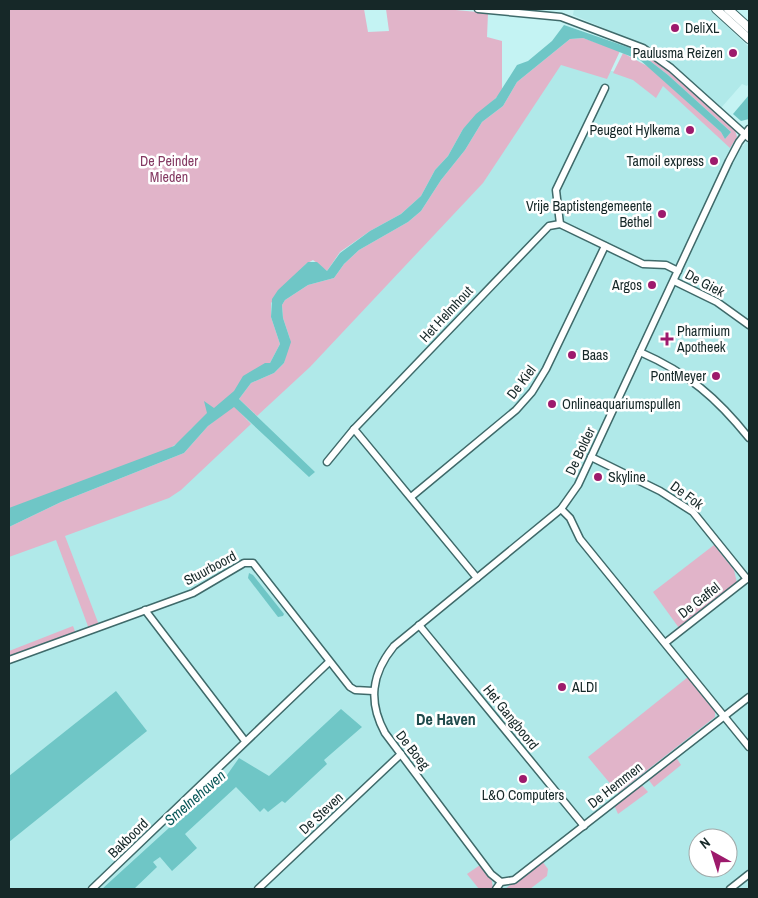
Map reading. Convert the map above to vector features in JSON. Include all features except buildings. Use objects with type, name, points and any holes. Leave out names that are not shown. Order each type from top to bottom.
[{"type":"main road","points":[[716,9],[749,39]]},
{"type":"main road","points":[[728,9],[749,28]]},
{"type":"street","points":[[478,9],[533,13],[566,19],[626,41],[657,56],[748,134]]},
{"type":"street","points":[[605,88],[556,190],[560,224],[643,264],[666,265],[678,271]]},
{"type":"street","name":"De Bolder","points":[[561,509],[569,500],[591,457],[729,161],[748,134]]},
{"type":"street","name":"Het Helmhout","points":[[327,462],[354,429],[543,230],[549,226],[560,224]]},
{"type":"street","name":"De Kiel","points":[[411,497],[516,410],[532,392],[546,369],[605,246]]},
{"type":"street","name":"De Giek","points":[[674,280],[717,302],[749,325]]},
{"type":"street","points":[[640,352],[667,364],[710,394],[749,438]]},
{"type":"street","points":[[354,429],[477,578]]},
{"type":"street","name":"De Fok","points":[[591,457],[660,490],[693,512],[748,578]]},
{"type":"street","points":[[419,625],[561,509],[570,518],[580,539],[749,747]]},
{"type":"street","name":"Stuurboord","points":[[9,660],[193,593],[244,562],[253,563],[350,687],[355,690],[373,691]]},
{"type":"street","name":"De Gaffel","points":[[665,643],[748,578]]},
{"type":"street","points":[[145,610],[245,741]]},
{"type":"street","name":"De Boeg","points":[[419,625],[394,646],[383,660],[373,691],[378,720],[401,754],[491,874],[501,882]]},
{"type":"street","name":"Het Gangboord","points":[[419,625],[584,826]]},
{"type":"street","name":"Bakboord","points":[[92,889],[329,662]]},
{"type":"street","name":"De Hemmen","points":[[501,882],[514,880],[749,698]]},
{"type":"street","name":"De Steven","points":[[258,889],[401,754]]},
{"type":"street","points":[[730,889],[749,874]]},
{"type":"street","points":[[496,889],[501,882]]},
{"type":"shaded area","points":[[574,9],[708,9],[749,47],[749,83],[747,86],[742,84],[720,109],[662,56],[646,46],[573,15]]},
{"type":"shaded area","points":[[564,25],[636,50],[668,75],[731,132],[725,139],[721,132],[640,60],[583,38],[570,39],[517,82],[503,106],[482,122],[465,150],[441,180],[421,211],[408,222],[359,250],[344,264],[334,278],[308,285],[285,300],[282,305],[283,318],[291,342],[284,363],[274,373],[251,383],[239,399],[315,472],[309,477],[234,407],[208,426],[184,453],[61,502],[9,527],[9,508],[174,446],[207,413],[204,401],[214,408],[234,391],[243,376],[265,363],[270,363],[280,344],[271,317],[272,299],[278,290],[308,262],[317,262],[327,271],[340,253],[370,231],[401,214],[421,196],[435,170],[448,156],[463,129],[476,114],[496,98],[517,65],[528,61],[552,41]]},
{"type":"shaded area","points":[[560,60],[635,76],[664,79],[725,133],[743,146],[749,139],[749,889],[9,889],[9,550],[173,487],[292,379]]},
{"type":"shaded area","points":[[749,95],[749,119],[741,121],[733,114]]},
{"type":"shaded area","points":[[249,573],[253,575],[284,614],[283,616],[278,617],[248,578]]},
{"type":"shaded area","points":[[116,691],[147,731],[9,842],[9,776]]},
{"type":"shaded area","points":[[341,709],[362,727],[324,760],[327,764],[285,803],[282,801],[268,812],[264,808],[260,812],[236,787],[185,834],[197,848],[172,871],[160,857],[153,862],[157,867],[134,889],[102,889],[227,775],[239,758],[269,776]]},
{"type":"green space","name":"De Peinder Mieden","points":[[9,9],[364,9],[368,32],[389,31],[386,9],[445,9],[488,13],[487,37],[502,41],[502,89],[499,95],[463,129],[448,156],[435,170],[421,196],[401,214],[370,231],[340,252],[327,271],[313,260],[306,264],[271,303],[271,317],[280,344],[270,363],[191,429],[182,440],[163,453],[9,510]]},
{"type":"green space","points":[[583,38],[620,51],[607,79],[561,65],[483,183],[310,367],[257,416],[239,399],[251,383],[274,373],[284,363],[290,339],[283,318],[282,305],[285,300],[308,285],[334,278],[344,264],[359,250],[408,222],[421,211],[441,180],[465,150],[482,122],[503,106],[517,82],[570,39]]},
{"type":"green space","points":[[636,50],[670,70],[735,130],[737,137],[730,148],[663,86],[656,98],[633,80],[613,73],[623,53],[649,67],[721,132],[725,139],[731,132],[668,75]]},
{"type":"green space","points":[[234,406],[251,424],[181,490],[169,498],[65,536],[99,625],[89,629],[56,540],[9,557],[9,527],[61,502],[184,453],[208,426]]},
{"type":"green space","points":[[714,545],[734,570],[737,583],[679,628],[653,592]]},
{"type":"green space","points":[[73,626],[76,634],[9,657],[9,651]]},
{"type":"green space","points":[[688,677],[715,711],[715,717],[618,793],[588,757]]},
{"type":"green space","points":[[676,757],[681,765],[654,787],[648,779]]},
{"type":"green space","points":[[641,784],[648,792],[618,814],[614,805]]},
{"type":"green space","points":[[542,861],[548,869],[547,876],[530,889],[505,889]]},
{"type":"green space","points":[[480,865],[492,881],[493,889],[479,889],[467,874]]},
{"type":"place","name":"DeliXL","points":[[675,28]]},
{"type":"place","name":"Paulusma Reizen","points":[[733,53]]},
{"type":"place","name":"Peugeot Hylkema","points":[[690,130]]},
{"type":"place","name":"Tamoil express","points":[[714,161]]},
{"type":"place","name":"Vrije Baptistengemeente Bethel","points":[[662,214]]},
{"type":"place","name":"Argos","points":[[652,285]]},
{"type":"place","name":"Pharmium Apotheek","points":[[667,339]]},
{"type":"place","name":"Baas","points":[[572,355]]},
{"type":"place","name":"PontMeyer","points":[[716,376]]},
{"type":"place","name":"Onlineaquariumspullen","points":[[552,404]]},
{"type":"place","name":"Skyline","points":[[598,477]]},
{"type":"place","name":"ALDI","points":[[562,687]]},
{"type":"place","name":"L&O Computers","points":[[523,779]]},
{"type":"district","name":"De Haven","points":[[446,719]]},
{"type":"water label","name":"Smelnehaven","points":[[195,798]]}]
